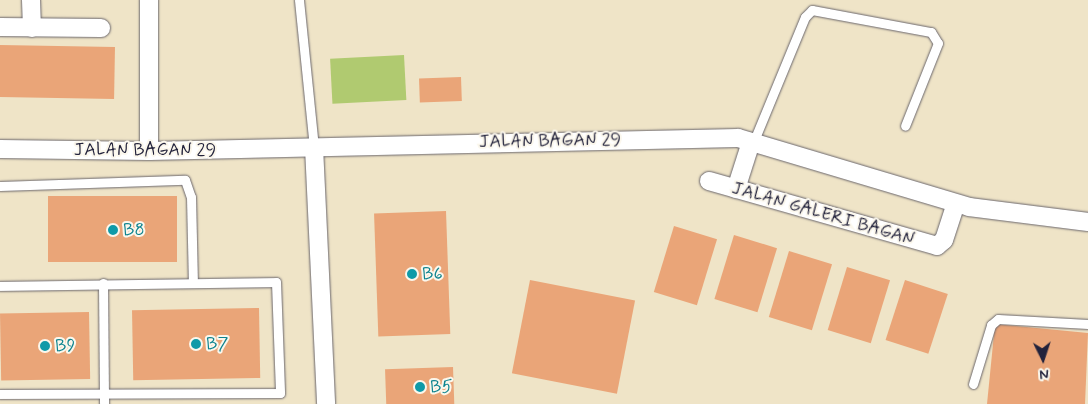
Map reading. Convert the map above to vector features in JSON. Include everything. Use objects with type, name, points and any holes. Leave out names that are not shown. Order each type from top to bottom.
[{"type":"street","points":[[31,0],[32,28]]},
{"type":"street","points":[[149,0],[150,151]]},
{"type":"street","points":[[0,27],[101,28]]},
{"type":"street","name":"JALAN BAGAN 29","points":[[0,149],[150,151],[715,137],[752,142],[956,204],[1088,222]]},
{"type":"street","points":[[736,189],[752,142]]},
{"type":"street","points":[[314,147],[326,404]]},
{"type":"street","name":"JALAN GALERI BAGAN","points":[[709,181],[937,246],[944,240],[956,204]]},
{"type":"lane","points":[[299,0],[314,147]]},
{"type":"lane","points":[[752,142],[805,17],[812,10],[931,32],[938,43],[905,126]]},
{"type":"lane","points":[[0,186],[185,180],[191,197],[193,282]]},
{"type":"lane","points":[[0,286],[103,283],[276,282],[280,393],[0,394]]},
{"type":"lane","points":[[103,283],[104,404]]},
{"type":"lane","points":[[973,384],[991,325],[998,320],[1088,324]]},
{"type":"green space","points":[[404,55],[406,100],[332,104],[330,59]]},
{"type":"building","points":[[0,45],[115,47],[114,99],[0,97]]},
{"type":"building","points":[[461,77],[462,101],[420,102],[419,78]]},
{"type":"building","name":"B8","points":[[48,196],[177,196],[177,262],[48,262]]},
{"type":"building","name":"B6","points":[[446,211],[450,334],[378,336],[374,214]]},
{"type":"building","points":[[674,226],[717,239],[697,305],[654,292]]},
{"type":"building","points":[[734,235],[777,248],[757,312],[714,299]]},
{"type":"building","points":[[789,251],[832,264],[812,330],[769,317]]},
{"type":"building","points":[[847,267],[890,280],[871,343],[828,330]]},
{"type":"building","points":[[530,280],[635,300],[617,394],[512,373]]},
{"type":"building","points":[[905,280],[948,294],[928,354],[886,340]]},
{"type":"building","name":"B7","points":[[259,308],[260,378],[133,380],[132,310]]},
{"type":"building","name":"B9","points":[[89,312],[90,379],[1,381],[0,314]]},
{"type":"building","points":[[995,324],[1088,333],[1085,404],[987,404]]},
{"type":"building","name":"B5","points":[[453,367],[454,404],[386,404],[385,369]]},
{"type":"place","name":"B8","points":[[113,230]]},
{"type":"place","name":"B6","points":[[412,274]]},
{"type":"place","name":"B7","points":[[196,344]]},
{"type":"place","name":"B9","points":[[45,346]]},
{"type":"place","name":"B5","points":[[420,387]]}]
